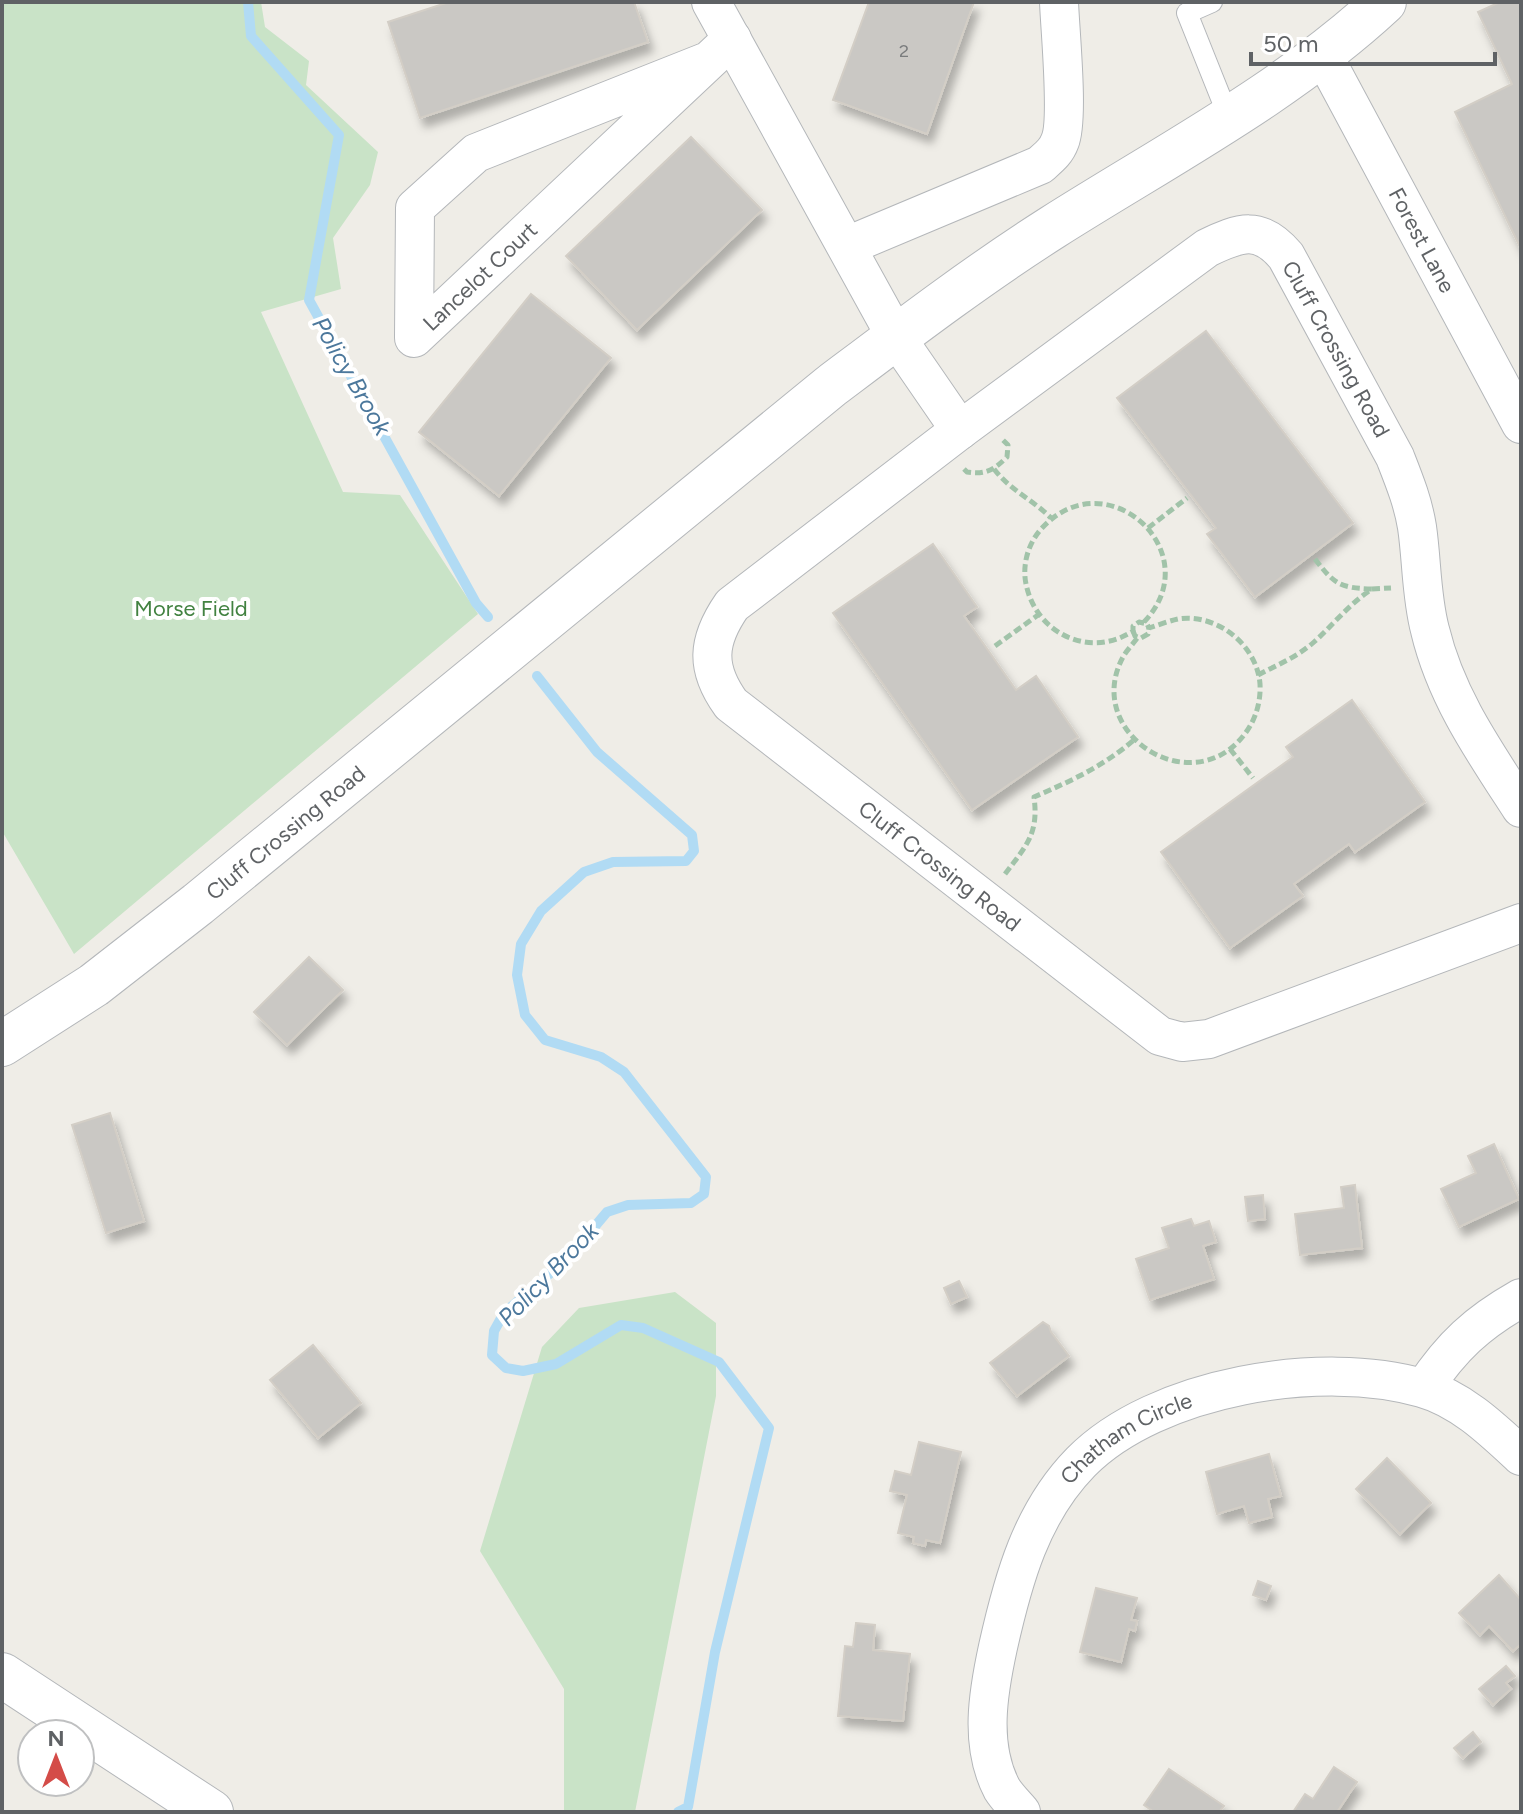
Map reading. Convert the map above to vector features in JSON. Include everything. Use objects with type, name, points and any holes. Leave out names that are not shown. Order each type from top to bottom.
[{"type":"street","points":[[711,2],[720,50],[847,246],[959,446]]},
{"type":"street","points":[[847,246],[1040,165],[1055,153],[1062,137],[1063,115],[1059,2]]},
{"type":"street","name":"Cluff Crossing Road","points":[[2,1044],[94,985],[198,904],[831,386],[1050,229],[1229,118],[1323,55],[1384,2]]},
{"type":"street","name":"Lancelot Court","points":[[720,50],[697,71],[414,338],[415,208],[476,153],[720,50]]},
{"type":"street","name":"Forest Lane","points":[[1323,55],[1521,424]]},
{"type":"street","name":"Cluff Crossing Road","points":[[1521,808],[1461,713],[1440,669],[1429,627],[1417,525],[1409,491],[1395,457],[1303,283],[1273,241],[1253,234],[1229,237],[1207,248],[959,446],[732,605],[718,626],[712,646],[713,669],[720,690],[731,704],[1160,1036],[1182,1042],[1209,1039],[1521,923]]},
{"type":"street","points":[[1424,1388],[1461,1339],[1489,1316],[1521,1298]]},
{"type":"street","name":"Chatham Circle","points":[[1021,1812],[1003,1790],[989,1754],[990,1684],[1018,1567],[1034,1528],[1056,1492],[1081,1462],[1113,1435],[1185,1402],[1237,1387],[1309,1377],[1357,1377],[1424,1388],[1461,1405],[1493,1429],[1521,1456]]},
{"type":"street","points":[[2,1675],[211,1812]]},
{"type":"lane","points":[[1212,2],[1187,13],[1229,118]]},
{"type":"path","points":[[959,446],[967,472],[981,474],[994,469],[1007,457],[1008,445],[998,434]]},
{"type":"path","points":[[994,469],[1007,485],[1051,518]]},
{"type":"path","points":[[1148,528],[1187,498]]},
{"type":"path","points":[[1097,503],[1121,508],[1148,528],[1157,540],[1165,564],[1164,588],[1155,611],[1144,622],[1135,624],[1133,631],[1119,640],[1098,644],[1076,642],[1056,632],[1038,615],[1028,598],[1024,576],[1027,554],[1036,534],[1051,518],[1073,506],[1097,503]]},
{"type":"path","points":[[1258,675],[1290,660],[1313,643],[1345,610],[1372,589],[1341,586],[1329,578],[1315,559]]},
{"type":"path","points":[[995,646],[1038,615]]},
{"type":"path","points":[[1179,619],[1202,620],[1223,628],[1241,642],[1254,661],[1258,675],[1259,706],[1251,727],[1237,745],[1215,758],[1191,763],[1165,760],[1143,749],[1126,730],[1116,707],[1115,682],[1123,658],[1138,637],[1146,636],[1149,628],[1179,619]]},
{"type":"path","points":[[1144,622],[1149,628]]},
{"type":"path","points":[[1133,631],[1138,637]]},
{"type":"path","points":[[1014,861],[1032,836],[1036,824],[1034,797],[1114,758],[1135,739]]},
{"type":"path","points":[[1230,749],[1253,778]]},
{"type":"green space","name":"Morse Field","points":[[2,2],[261,2],[265,27],[309,61],[306,85],[378,152],[370,185],[333,238],[341,289],[261,312],[343,492],[400,495],[478,614],[74,954],[2,831]]},
{"type":"green space","points":[[675,1292],[716,1323],[716,1396],[635,1812],[564,1812],[564,1689],[480,1551],[542,1347],[579,1308]]},
{"type":"building","points":[[449,2],[634,2],[648,42],[420,118],[388,22]]},
{"type":"building","points":[[869,2],[974,2],[927,134],[833,100]]},
{"type":"building","points":[[1500,2],[1521,2],[1521,249],[1455,112],[1512,84],[1478,12]]},
{"type":"building","points":[[691,137],[762,210],[637,330],[566,256]]},
{"type":"building","points":[[531,294],[611,358],[499,496],[419,432]]},
{"type":"building","points":[[1206,331],[1353,523],[1255,597],[1207,534],[1216,528],[1117,398]]},
{"type":"building","points":[[933,544],[977,607],[964,616],[1016,690],[1036,676],[1078,737],[972,810],[833,613]]},
{"type":"building","points":[[1352,700],[1425,802],[1355,852],[1349,844],[1294,884],[1303,896],[1230,948],[1161,852],[1293,757],[1286,747]]},
{"type":"building","points":[[309,957],[343,990],[287,1045],[254,1012]]},
{"type":"building","points":[[110,1113],[144,1221],[106,1233],[72,1125]]},
{"type":"building","points":[[1494,1144],[1519,1199],[1459,1227],[1441,1189],[1476,1173],[1468,1156]]},
{"type":"building","points":[[1355,1185],[1362,1248],[1300,1255],[1295,1214],[1344,1208],[1341,1187]]},
{"type":"building","points":[[1263,1195],[1265,1219],[1248,1221],[1245,1197]]},
{"type":"building","points":[[1191,1219],[1194,1226],[1209,1221],[1216,1242],[1203,1246],[1214,1279],[1150,1300],[1136,1259],[1169,1248],[1162,1228]]},
{"type":"building","points":[[959,1281],[967,1297],[951,1304],[944,1288]]},
{"type":"building","points":[[1043,1322],[1069,1356],[1017,1396],[990,1363]]},
{"type":"building","points":[[313,1345],[361,1403],[318,1438],[270,1380]]},
{"type":"building","points":[[919,1442],[961,1452],[940,1543],[926,1540],[925,1546],[913,1543],[914,1537],[898,1533],[907,1495],[890,1491],[895,1471],[911,1475]]},
{"type":"building","points":[[1269,1454],[1281,1496],[1268,1499],[1272,1517],[1249,1523],[1244,1506],[1217,1514],[1206,1472]]},
{"type":"building","points":[[1387,1458],[1431,1503],[1400,1534],[1356,1489]]},
{"type":"building","points":[[1499,1575],[1521,1600],[1521,1644],[1513,1651],[1489,1626],[1480,1635],[1459,1613]]},
{"type":"building","points":[[1258,1581],[1271,1586],[1266,1600],[1253,1595]]},
{"type":"building","points":[[1096,1588],[1137,1598],[1131,1620],[1137,1621],[1135,1631],[1129,1629],[1121,1662],[1080,1652]]},
{"type":"building","points":[[856,1623],[875,1625],[873,1650],[910,1654],[903,1721],[838,1716],[845,1646],[853,1647]]},
{"type":"building","points":[[1506,1666],[1515,1676],[1506,1683],[1511,1689],[1493,1705],[1479,1689]]},
{"type":"building","points":[[1473,1732],[1481,1742],[1463,1758],[1454,1748]]},
{"type":"building","points":[[1334,1767],[1357,1782],[1337,1812],[1293,1812],[1305,1794],[1313,1799]]},
{"type":"building","points":[[1169,1769],[1224,1806],[1219,1812],[1154,1812],[1144,1805]]},
{"type":"waterway","name":"Policy Brook","points":[[248,2],[251,36],[339,135],[309,300],[476,603],[488,617]]},
{"type":"waterway","name":"Policy Brook","points":[[537,676],[597,752],[692,835],[694,851],[686,861],[613,862],[584,872],[541,911],[521,944],[517,975],[525,1015],[545,1040],[601,1057],[624,1072],[706,1177],[704,1194],[691,1203],[628,1205],[607,1212],[569,1257],[504,1313],[494,1331],[492,1355],[506,1368],[523,1371],[556,1364],[621,1325],[643,1328],[719,1362],[769,1428],[715,1652],[688,1807],[678,1812]]}]
